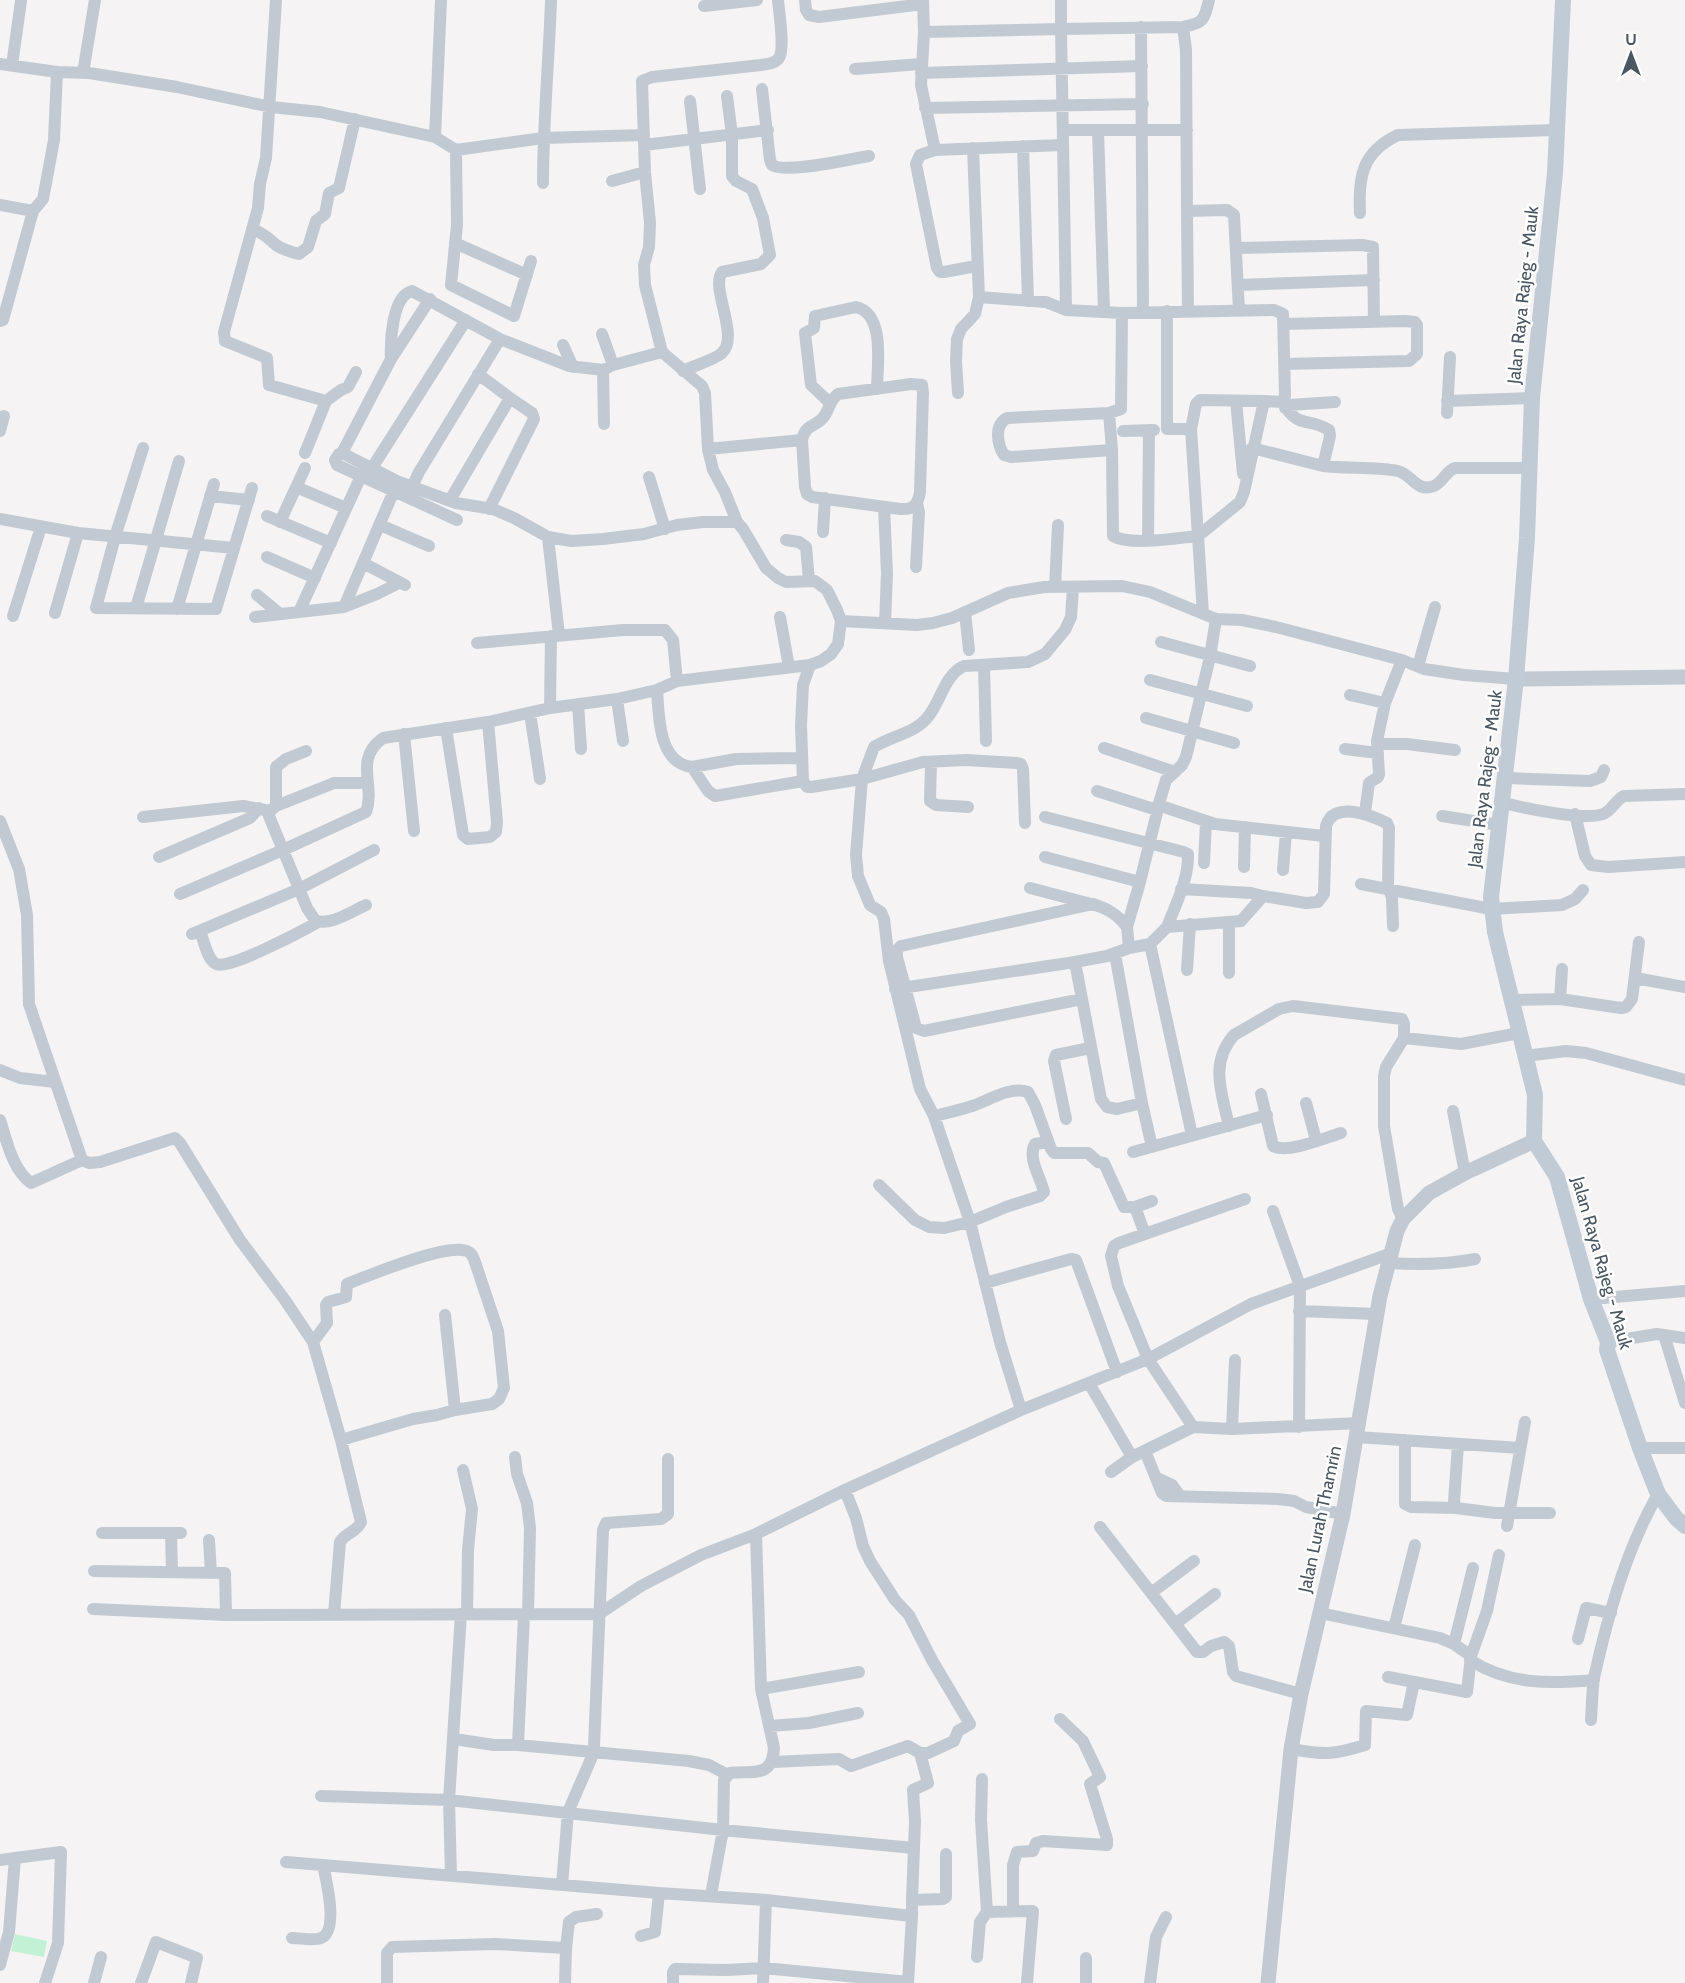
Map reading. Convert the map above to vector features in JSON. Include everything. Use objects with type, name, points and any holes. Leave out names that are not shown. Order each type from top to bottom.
[{"type":"main road","name":"Jalan Raya Rajeg - Mauk","points":[[1563,0],[1555,173],[1532,398],[1527,538],[1516,678],[1491,909],[1535,1095],[1534,1141],[1557,1177],[1591,1299],[1608,1342],[1607,1350],[1658,1494],[1685,1526]]},
{"type":"street","points":[[83,73],[95,0]]},
{"type":"street","points":[[276,0],[266,158],[260,184],[258,208],[227,319],[225,341],[267,358],[269,385],[326,401]]},
{"type":"street","points":[[435,137],[441,0]]},
{"type":"street","points":[[543,183],[543,138],[551,0]]},
{"type":"street","points":[[704,6],[757,0]]},
{"type":"street","points":[[180,894],[363,815],[367,810],[368,755],[375,744],[383,738],[488,722],[550,708],[617,699],[657,690],[677,681],[810,665],[821,661],[835,649],[838,644],[841,621],[827,590],[815,581],[786,582],[772,574],[737,522],[713,470],[708,449],[705,393],[698,381],[662,352],[645,285],[644,264],[649,247],[650,230],[645,172],[642,94],[644,80],[775,62],[781,47],[778,0]]},
{"type":"street","points":[[805,0],[809,15],[819,17],[923,2],[921,85],[935,150]]},
{"type":"street","points":[[843,0],[844,14]]},
{"type":"street","points":[[1061,0],[1066,310]]},
{"type":"street","points":[[924,32],[1183,27],[1201,22],[1209,0]]},
{"type":"street","points":[[21,1],[6,65],[83,73],[177,87],[271,107],[320,112],[435,137],[456,150],[543,138],[694,140],[768,130]]},
{"type":"street","points":[[1142,27],[1143,312]]},
{"type":"street","points":[[1183,27],[1186,50],[1188,312]]},
{"type":"street","points":[[855,69],[1142,66]]},
{"type":"street","points":[[0,321],[3,320],[33,211],[43,199],[54,140],[57,72]]},
{"type":"street","points":[[762,89],[772,165],[777,168],[792,168],[869,156]]},
{"type":"street","points":[[683,371],[719,355],[726,348],[728,338],[718,276],[722,272],[761,264],[770,255],[763,218],[752,189],[732,178],[732,135],[727,96]]},
{"type":"street","points":[[690,101],[700,189]]},
{"type":"street","points":[[925,108],[1143,104]]},
{"type":"street","points":[[252,229],[263,233],[277,246],[289,252],[299,254],[308,247],[316,221],[325,214],[329,193],[339,188],[355,119]]},
{"type":"street","points":[[1064,130],[1186,130]]},
{"type":"street","points":[[1098,130],[1104,311]]},
{"type":"street","points":[[1360,213],[1359,194],[1365,165],[1379,146],[1398,135],[1556,130]]},
{"type":"street","points":[[976,266],[944,272],[940,272],[937,268],[916,164],[917,159],[920,155],[935,150],[1064,145]]},
{"type":"street","points":[[1023,146],[1028,301]]},
{"type":"street","points":[[958,393],[957,339],[975,314],[979,297],[973,148]]},
{"type":"street","points":[[456,150],[457,225],[451,285],[514,316],[531,261]]},
{"type":"street","points":[[612,182],[645,172]]},
{"type":"street","points":[[0,205],[33,211]]},
{"type":"street","points":[[1187,211],[1227,210],[1235,220],[1239,310]]},
{"type":"street","points":[[455,243],[527,275]]},
{"type":"street","points":[[1237,248],[1366,245],[1373,247],[1374,322]]},
{"type":"street","points":[[1238,285],[1374,280]]},
{"type":"street","points":[[391,360],[390,336],[395,314],[402,297],[406,292],[413,291],[500,339],[573,367],[608,368],[662,352]]},
{"type":"street","points":[[979,297],[988,300],[1046,302],[1066,310],[1122,313],[1239,310],[1280,312],[1284,318],[1286,385],[1284,405],[1288,413],[1297,420],[1329,430],[1330,436],[1323,466]]},
{"type":"street","points":[[430,299],[391,360],[342,453],[335,460],[337,465],[361,476],[396,487],[412,487],[456,502],[489,509],[514,518],[548,537],[571,541],[603,539],[703,522],[737,522]]},
{"type":"street","points":[[830,403],[813,389],[808,362],[805,332],[814,328],[814,317],[818,315],[856,307],[861,308],[872,320],[878,334],[877,390]]},
{"type":"street","points":[[1167,311],[1167,429]]},
{"type":"street","points":[[1122,313],[1115,411],[1117,432],[1112,450],[1113,536],[1115,538],[1133,540],[1198,536],[1240,502],[1244,484],[1236,401]]},
{"type":"street","points":[[372,468],[466,320]]},
{"type":"street","points":[[1284,324],[1416,322],[1417,354],[1406,361],[1284,364]]},
{"type":"street","points":[[602,334],[608,368],[604,424]]},
{"type":"street","points":[[412,487],[500,339]]},
{"type":"street","points":[[563,345],[573,367]]},
{"type":"street","points":[[1450,357],[1447,407],[1532,398]]},
{"type":"street","points":[[305,453],[326,401],[348,387],[356,372]]},
{"type":"street","points":[[478,374],[532,413],[534,419],[489,509]]},
{"type":"street","points":[[911,384],[922,385],[924,393],[920,492],[914,507],[905,510],[812,497],[807,494],[802,440],[807,428],[822,419],[830,403],[838,394],[911,384]]},
{"type":"street","points":[[450,500],[510,398]]},
{"type":"street","points":[[1203,614],[1191,429],[1197,402],[1210,399],[1264,401],[1289,405],[1335,402]]},
{"type":"street","points":[[1244,484],[1264,401]]},
{"type":"street","points":[[1112,450],[1011,457],[1002,451],[998,433],[1000,423],[1013,417],[1115,411]]},
{"type":"street","points":[[0,431],[4,416]]},
{"type":"street","points":[[1117,432],[1191,429]]},
{"type":"street","points":[[1148,539],[1149,430]]},
{"type":"street","points":[[708,449],[802,440]]},
{"type":"street","points":[[143,448],[96,608],[136,608],[177,609],[216,609],[250,494],[212,490],[177,609]]},
{"type":"street","points":[[1252,448],[1323,466],[1400,471],[1418,486],[1431,487],[1439,483],[1449,471],[1455,468],[1528,468]]},
{"type":"street","points":[[342,453],[372,468],[396,487],[457,520]]},
{"type":"street","points":[[136,608],[179,460]]},
{"type":"street","points":[[280,522],[305,468]]},
{"type":"street","points":[[299,612],[361,476]]},
{"type":"street","points":[[649,477],[665,529]]},
{"type":"street","points":[[296,487],[346,508]]},
{"type":"street","points":[[344,607],[396,487]]},
{"type":"street","points":[[823,532],[825,498]]},
{"type":"street","points":[[915,567],[919,512],[917,503]]},
{"type":"street","points":[[884,507],[887,573],[885,623]]},
{"type":"street","points":[[267,516],[331,543]]},
{"type":"street","points":[[0,521],[78,533],[234,548]]},
{"type":"street","points":[[380,525],[429,546]]},
{"type":"street","points":[[1055,587],[1058,525]]},
{"type":"street","points":[[13,616],[41,526]]},
{"type":"street","points":[[55,613],[78,533]]},
{"type":"street","points":[[548,537],[555,635],[550,708]]},
{"type":"street","points":[[786,540],[799,542],[806,547],[808,580]]},
{"type":"street","points":[[267,557],[315,578]]},
{"type":"street","points":[[255,616],[344,607],[403,584],[363,563]]},
{"type":"street","points":[[841,621],[933,624],[1008,593],[1044,587],[1122,586],[1150,592],[1216,619],[1242,620],[1276,627],[1418,666],[1464,675],[1516,678],[1685,677]]},
{"type":"street","points":[[1073,588],[1071,617],[1065,630],[1045,654],[1028,662],[964,666],[956,670],[938,704],[925,721],[874,747],[862,779],[856,855],[858,876],[870,905],[881,912],[884,919],[889,961],[916,1028],[924,1030],[1082,999]]},
{"type":"street","points":[[257,596],[280,614]]},
{"type":"street","points":[[1418,666],[1435,607]]},
{"type":"street","points":[[965,612],[969,651]]},
{"type":"street","points":[[780,617],[789,667]]},
{"type":"street","points":[[1129,948],[1127,927],[1158,807],[1166,780],[1182,765],[1186,757],[1210,657],[1216,619]]},
{"type":"street","points":[[477,643],[622,630],[665,630],[672,640],[677,681]]},
{"type":"street","points":[[1161,642],[1250,666]]},
{"type":"street","points":[[1365,813],[1369,783],[1379,774],[1378,749],[1385,703],[1402,660]]},
{"type":"street","points":[[810,665],[802,685],[803,781],[807,787],[862,779],[896,768],[931,762],[966,760],[1021,764],[1025,823]]},
{"type":"street","points":[[984,665],[986,741]]},
{"type":"street","points":[[1150,681],[1247,706]]},
{"type":"street","points":[[657,690],[664,744],[674,758],[686,766],[692,767],[736,759],[802,758]]},
{"type":"street","points":[[1350,695],[1385,703]]},
{"type":"street","points":[[617,699],[622,741]]},
{"type":"street","points":[[578,704],[581,749]]},
{"type":"street","points":[[530,713],[540,779]]},
{"type":"street","points":[[1146,718],[1234,743]]},
{"type":"street","points":[[446,728],[463,835],[468,839],[490,837],[496,832],[497,822],[488,722]]},
{"type":"street","points":[[404,734],[414,831]]},
{"type":"street","points":[[1345,749],[1378,749],[1407,744],[1455,750]]},
{"type":"street","points":[[1104,748],[1175,772]]},
{"type":"street","points":[[306,751],[276,766],[269,816],[299,889],[313,918],[318,922]]},
{"type":"street","points":[[931,762],[930,801],[936,805],[968,807]]},
{"type":"street","points":[[692,767],[715,796],[803,781]]},
{"type":"street","points":[[1504,778],[1590,781],[1601,777],[1604,770]]},
{"type":"street","points":[[159,857],[269,808],[334,783],[366,783]]},
{"type":"street","points":[[1097,791],[1206,822],[1324,836]]},
{"type":"street","points":[[1501,802],[1533,811],[1585,816],[1607,812],[1624,796],[1685,794]]},
{"type":"street","points":[[143,817],[225,807],[269,808]]},
{"type":"street","points":[[1181,889],[1251,893],[1306,903],[1320,901],[1324,894],[1324,836],[1328,819],[1331,814],[1337,812],[1365,813],[1387,822],[1389,888],[1392,898],[1393,926]]},
{"type":"street","points":[[1575,814],[1584,856],[1591,865],[1608,867],[1685,862]]},
{"type":"street","points":[[1442,816],[1499,825]]},
{"type":"street","points":[[901,988],[1115,954],[1129,948],[1150,944],[1167,927],[1181,889],[1188,854],[1045,817]]},
{"type":"street","points":[[0,821],[19,869],[27,915],[29,1004],[82,1160],[89,1163],[100,1162],[175,1138],[240,1240],[313,1342],[341,1440],[361,1522],[340,1542],[334,1614]]},
{"type":"street","points":[[1204,863],[1206,822]]},
{"type":"street","points":[[1244,867],[1245,827]]},
{"type":"street","points":[[1283,870],[1286,832]]},
{"type":"street","points":[[366,905],[329,922],[318,922],[254,954],[221,966],[211,958],[196,933],[299,889],[374,850]]},
{"type":"street","points":[[1045,857],[1140,882]]},
{"type":"street","points":[[1361,884],[1491,909],[1562,905],[1575,899],[1583,890]]},
{"type":"street","points":[[1030,888],[1108,909],[1118,915],[1127,927]]},
{"type":"street","points":[[1167,927],[1243,920],[1263,896]]},
{"type":"street","points":[[1021,1410],[984,1283],[970,1222],[934,1116],[920,1089],[901,988],[897,950],[901,946],[1092,904]]},
{"type":"street","points":[[1228,973],[1229,922]]},
{"type":"street","points":[[1187,970],[1190,924]]},
{"type":"street","points":[[1511,1000],[1560,999],[1626,1007],[1632,999],[1639,942]]},
{"type":"street","points":[[1150,944],[1192,1135]]},
{"type":"street","points":[[1115,954],[1152,1147]]},
{"type":"street","points":[[1075,962],[1101,1099],[1107,1107],[1117,1109],[1142,1103]]},
{"type":"street","points":[[1560,999],[1562,969]]},
{"type":"street","points":[[1635,978],[1685,987]]},
{"type":"street","points":[[1229,1126],[1218,1071],[1229,1040],[1234,1035],[1279,1009],[1293,1006],[1402,1019],[1404,1038],[1386,1067],[1384,1076],[1384,1126],[1398,1209],[1403,1219]]},
{"type":"street","points":[[1404,1038],[1461,1044],[1519,1033]]},
{"type":"street","points":[[1066,1119],[1054,1061],[1056,1055],[1090,1048]]},
{"type":"street","points":[[1525,1056],[1566,1051],[1586,1053],[1685,1080]]},
{"type":"street","points":[[0,1070],[20,1078],[55,1082]]},
{"type":"street","points":[[934,1116],[970,1107],[1005,1093],[1021,1090],[1028,1092],[1035,1105],[1047,1142],[1054,1153],[1088,1153],[1098,1162],[1104,1163],[1122,1206],[1135,1206],[1152,1201]]},
{"type":"street","points":[[1261,1094],[1273,1146],[1277,1148],[1288,1149],[1341,1133]]},
{"type":"street","points":[[1306,1103],[1316,1140]]},
{"type":"street","points":[[1453,1111],[1465,1173]]},
{"type":"street","points":[[1133,1152],[1267,1115]]},
{"type":"street","points":[[0,1120],[13,1160],[31,1184],[82,1160]]},
{"type":"street","name":"Jalan Lurah Thamrin","points":[[1268,1983],[1291,1749],[1301,1694],[1343,1514],[1377,1314],[1397,1231],[1403,1219],[1429,1193],[1465,1173],[1534,1141]]},
{"type":"street","points":[[879,1185],[915,1220],[929,1227],[944,1228],[970,1222],[1040,1196],[1044,1192],[1032,1150],[1035,1144],[1047,1142]]},
{"type":"street","points":[[1193,1427],[1148,1359],[1118,1286],[1111,1256],[1114,1246],[1119,1243],[1245,1199]]},
{"type":"street","points":[[1135,1206],[1145,1234]]},
{"type":"street","points":[[1274,1211],[1300,1286],[1299,1427]]},
{"type":"street","points":[[313,1342],[327,1323],[326,1305],[328,1302],[346,1297],[347,1284],[425,1256],[455,1250],[468,1251],[472,1254],[496,1319],[504,1388],[496,1403],[412,1419],[341,1440]]},
{"type":"street","points":[[93,1609],[226,1615],[598,1614],[641,1586],[700,1555],[756,1534],[845,1490],[1021,1410],[1148,1359],[1251,1304],[1390,1258],[1423,1265],[1447,1264],[1474,1259]]},
{"type":"street","points":[[984,1283],[1071,1259],[1076,1260],[1117,1372]]},
{"type":"street","points":[[1591,1299],[1685,1291]]},
{"type":"street","points":[[1299,1311],[1377,1314]]},
{"type":"street","points":[[445,1315],[454,1410]]},
{"type":"street","points":[[1608,1342],[1639,1336],[1664,1335],[1685,1338]]},
{"type":"street","points":[[1664,1335],[1685,1403]]},
{"type":"street","points":[[1232,1429],[1235,1360]]},
{"type":"street","points":[[1089,1383],[1132,1457]]},
{"type":"street","points":[[1507,1526],[1525,1422]]},
{"type":"street","points":[[1111,1473],[1132,1457],[1193,1427],[1232,1429],[1299,1427],[1358,1430],[1405,1440],[1520,1448]]},
{"type":"street","points":[[1405,1440],[1405,1504],[1411,1507],[1550,1513]]},
{"type":"street","points":[[1456,1508],[1454,1502],[1458,1444]]},
{"type":"street","points":[[1640,1448],[1685,1448]]},
{"type":"street","points":[[1145,1451],[1156,1478],[1172,1485],[1180,1496],[1286,1500],[1294,1501],[1306,1508],[1343,1514]]},
{"type":"street","points":[[515,1457],[517,1474],[527,1503],[530,1528],[518,1745]]},
{"type":"street","points":[[562,1886],[568,1812],[592,1753],[595,1735],[603,1530],[606,1523],[661,1519],[668,1514],[668,1459]]},
{"type":"street","points":[[451,1876],[449,1800],[472,1509],[463,1470]]},
{"type":"street","points":[[772,1762],[839,1759],[851,1766],[908,1746],[920,1753],[928,1753],[954,1741],[958,1731],[970,1724],[932,1660],[909,1615],[895,1600],[870,1561],[845,1490]]},
{"type":"street","points":[[1591,1720],[1594,1680],[1611,1613],[1634,1541],[1658,1494]]},
{"type":"street","points":[[1100,1527],[1197,1652],[1203,1653],[1220,1642],[1228,1644],[1233,1672],[1236,1676],[1301,1694]]},
{"type":"street","points":[[102,1533],[176,1533],[172,1572]]},
{"type":"street","points":[[454,1740],[689,1761],[709,1765],[728,1775],[761,1772],[772,1762],[774,1748],[761,1689],[756,1534]]},
{"type":"street","points":[[209,1540],[210,1573]]},
{"type":"street","points":[[1394,1628],[1415,1545]]},
{"type":"street","points":[[1388,1677],[1467,1692],[1470,1658],[1487,1611],[1499,1555]]},
{"type":"street","points":[[1151,1593],[1194,1561]]},
{"type":"street","points":[[1454,1644],[1473,1568]]},
{"type":"street","points":[[94,1571],[225,1573],[226,1615]]},
{"type":"street","points":[[1175,1624],[1215,1594]]},
{"type":"street","points":[[1578,1639],[1586,1608],[1611,1613]]},
{"type":"street","points":[[1320,1613],[1440,1638],[1454,1644],[1470,1658],[1497,1673],[1525,1681],[1557,1684],[1594,1680]]},
{"type":"street","points":[[761,1689],[859,1672]]},
{"type":"street","points":[[1291,1749],[1327,1754],[1341,1753],[1365,1745],[1366,1711],[1407,1715],[1414,1682]]},
{"type":"street","points":[[770,1726],[809,1723],[858,1713]]},
{"type":"street","points":[[1013,1911],[1013,1865],[1017,1851],[1033,1851],[1036,1843],[1043,1841],[1107,1845],[1090,1784],[1100,1777],[1083,1741],[1060,1719]]},
{"type":"street","points":[[673,1983],[672,1976],[675,1969],[764,1968],[908,1983],[915,1821],[908,1792],[927,1784],[920,1753]]},
{"type":"street","points":[[711,1895],[723,1830],[724,1780],[728,1775]]},
{"type":"street","points":[[976,1957],[980,1923],[987,1912],[981,1820],[982,1779]]},
{"type":"street","points":[[321,1796],[449,1800],[914,1848]]},
{"type":"street","points":[[0,1860],[61,1852],[58,1944],[45,1983]]},
{"type":"street","points":[[912,1900],[946,1897],[946,1854]]},
{"type":"street","points":[[0,1965],[3,1941],[9,1932],[15,1858]]},
{"type":"street","points":[[286,1862],[562,1886],[711,1895],[912,1916]]},
{"type":"street","points":[[292,1938],[319,1939],[325,1936],[331,1909],[323,1865]]},
{"type":"street","points":[[641,1936],[655,1932],[659,1893]]},
{"type":"street","points":[[763,1983],[766,1900]]},
{"type":"street","points":[[987,1912],[1034,1911],[1027,1983]]},
{"type":"street","points":[[565,1983],[566,1948],[570,1922],[576,1917],[597,1914]]},
{"type":"street","points":[[1150,1983],[1156,1936],[1166,1917]]},
{"type":"street","points":[[141,1983],[156,1942],[197,1958],[191,1983]]},
{"type":"street","points":[[387,1983],[387,1953],[394,1946],[495,1944],[566,1948]]},
{"type":"street","points":[[94,1983],[101,1957]]},
{"type":"street","points":[[1086,1958],[1086,1983]]},
{"type":"green space","points":[[15,1934],[47,1941],[44,1957],[11,1951]]}]
